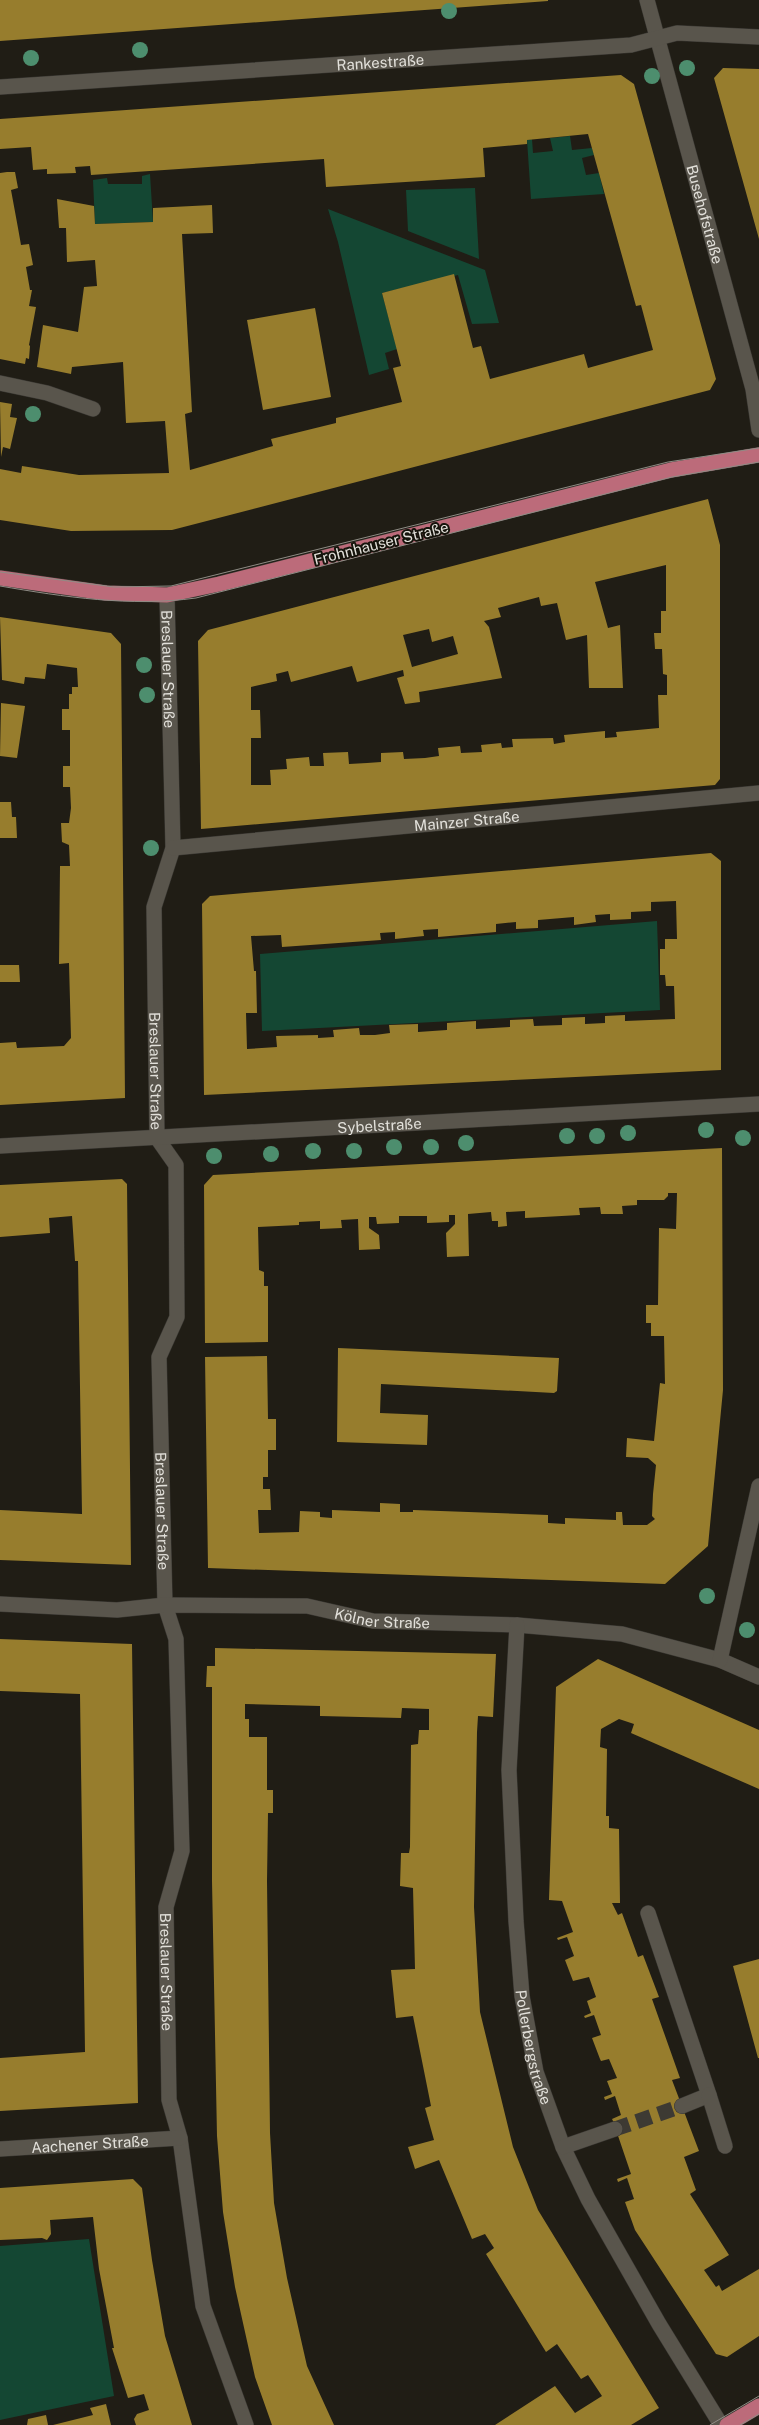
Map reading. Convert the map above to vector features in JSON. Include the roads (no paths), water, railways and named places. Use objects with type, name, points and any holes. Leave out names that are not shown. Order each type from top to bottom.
[{"type":"main road","name":"Frohnhauser Straße","points":[[0,578],[106,593],[167,595],[219,584],[671,470],[759,455]]},
{"type":"main road","points":[[727,2425],[759,2406]]},
{"type":"street","name":"Busehofstraße","points":[[647,0],[753,389],[759,430]]},
{"type":"street","name":"Rankestraße","points":[[0,87],[621,46],[677,33],[759,36]]},
{"type":"street","points":[[0,383],[47,393],[93,408]]},
{"type":"street","name":"Breslauer Straße","points":[[167,595],[173,848],[154,907],[157,1138],[176,1165],[177,1317],[159,1358],[165,1605],[176,1639],[182,1851],[166,1907],[169,2100],[180,2138],[202,2306],[246,2425]]},
{"type":"street","name":"Mainzer Straße","points":[[173,848],[759,793]]},
{"type":"street","name":"Sybelstraße","points":[[0,1146],[759,1104]]},
{"type":"street","points":[[720,1660],[759,1486]]},
{"type":"street","name":"Kölner Straße","points":[[0,1604],[117,1610],[165,1605],[307,1606],[373,1621],[517,1625],[622,1634],[720,1660],[759,1677]]},
{"type":"street","name":"Pollerbergstraße","points":[[517,1625],[509,1770],[522,1996],[536,2072],[563,2147],[588,2199],[619,2255],[721,2425]]},
{"type":"street","points":[[648,1913],[725,2146]]},
{"type":"street","points":[[682,2106],[709,2095]]},
{"type":"street","points":[[563,2147],[615,2129]]},
{"type":"street","name":"Aachener Straße","points":[[0,2149],[180,2138]]},
{"type":"tunnel","points":[[615,2129],[682,2106]]},
{"type":"tram line","points":[[0,572],[114,587],[171,586],[668,462],[759,448]]},
{"type":"tram line","points":[[0,586],[98,600],[172,601],[196,598],[672,477],[759,462]]},
{"type":"tram line","points":[[710,2425],[759,2396]]},
{"type":"tram line","points":[[740,2425],[759,2414]]}]
